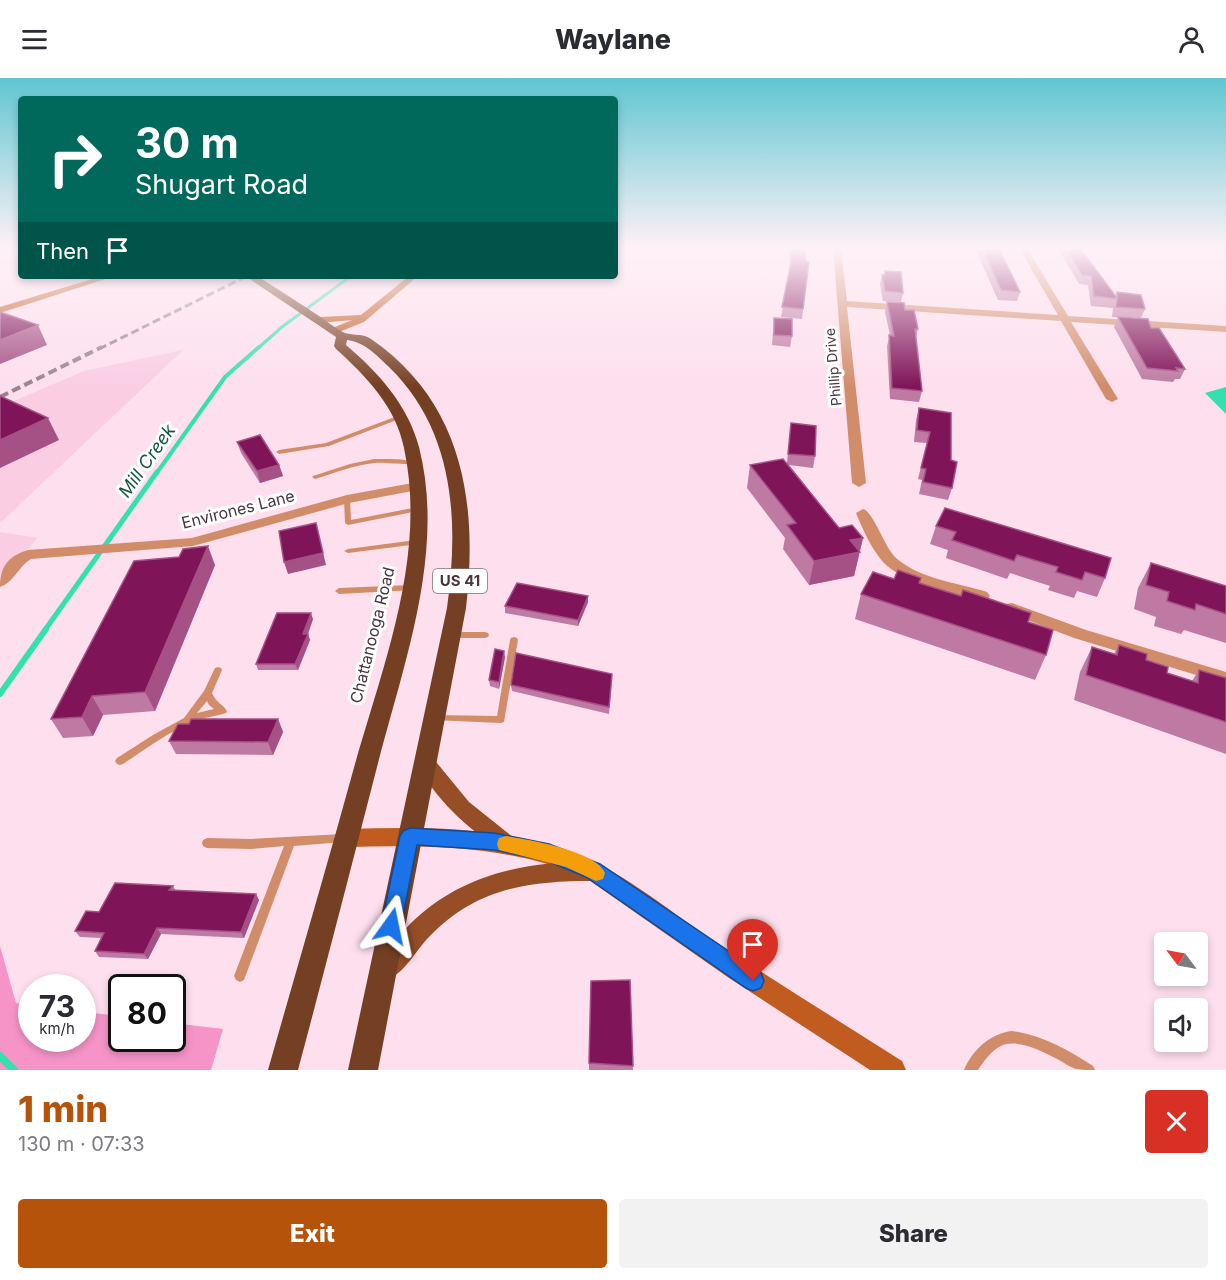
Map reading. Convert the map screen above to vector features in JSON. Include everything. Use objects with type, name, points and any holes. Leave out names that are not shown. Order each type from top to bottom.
[{"type":"highway","name":"US 41","points":[[279,294],[338,334],[366,341],[404,373],[427,403],[445,439],[458,482],[462,534],[461,574],[451,635],[363,1070]]},
{"type":"highway","name":"Chattanooga Road","points":[[283,1070],[412,588],[418,542],[418,486],[412,445],[400,417],[373,376],[340,346],[338,334]]},
{"type":"main road","points":[[425,762],[469,815],[507,844]]},
{"type":"main road","points":[[381,978],[416,934],[449,905],[468,892],[511,876],[539,872],[593,871]]},
{"type":"street","points":[[0,310],[51,294]]},
{"type":"street","points":[[338,334],[391,294]]},
{"type":"street","name":"Phillip Drive","points":[[841,294],[859,483]]},
{"type":"street","points":[[1049,294],[1112,399]]},
{"type":"street","points":[[842,304],[1226,329]]},
{"type":"street","points":[[319,320],[366,315]]},
{"type":"street","name":"Environes Lane","points":[[0,582],[18,560],[28,555],[193,542],[347,499],[418,486]]},
{"type":"street","points":[[863,513],[885,555],[904,570],[1006,605],[1062,628],[1226,678]]},
{"type":"street","points":[[346,838],[410,836],[469,839],[507,844],[549,853],[593,871],[737,970],[893,1070]]},
{"type":"lane","points":[[279,452],[327,445],[400,417]]},
{"type":"lane","points":[[315,477],[365,461],[391,460],[415,463]]},
{"type":"lane","points":[[347,499],[348,523],[418,509]]},
{"type":"lane","points":[[348,551],[418,542]]},
{"type":"lane","points":[[339,591],[412,588]]},
{"type":"lane","points":[[451,635],[485,635]]},
{"type":"lane","points":[[434,718],[501,720],[514,640]]},
{"type":"lane","points":[[187,720],[208,693],[218,670]]},
{"type":"lane","points":[[120,761],[187,720],[211,711],[223,711],[212,703],[208,693]]},
{"type":"lane","points":[[207,843],[346,838]]},
{"type":"lane","points":[[240,976],[291,841]]},
{"type":"lane","points":[[970,1070],[988,1048],[1005,1038],[1040,1042],[1089,1070]]},
{"type":"shaded area","points":[[183,350],[0,523],[0,407],[84,371]]},
{"type":"shaded area","points":[[1226,387],[1226,414],[1205,393]]},
{"type":"shaded area","points":[[0,532],[37,538],[0,582]]},
{"type":"shaded area","points":[[0,946],[18,1003],[18,1052],[96,1052],[96,1013],[108,1015],[108,1052],[186,1052],[186,1025],[223,1029],[211,1070],[0,1070]]},
{"type":"building","points":[[785,294],[805,294],[803,309],[782,307]]},
{"type":"building","points":[[1114,294],[1117,298],[1117,294],[1141,295],[1145,309],[1116,307],[1117,299],[1094,296]]},
{"type":"building","points":[[887,302],[904,303],[905,310],[914,310],[918,329],[915,329],[922,391],[892,388],[889,335],[894,336]]},
{"type":"building","points":[[0,312],[38,325],[0,340]]},
{"type":"building","points":[[1118,317],[1148,319],[1151,328],[1159,328],[1185,369],[1176,368],[1178,371],[1147,368]]},
{"type":"building","points":[[774,318],[792,319],[792,336],[774,335]]},
{"type":"building","points":[[0,396],[48,418],[0,440]]},
{"type":"building","points":[[919,408],[951,413],[951,460],[957,462],[952,488],[923,482],[926,469],[921,468],[930,432],[917,430]]},
{"type":"building","points":[[791,423],[816,426],[815,456],[788,454]]},
{"type":"building","points":[[260,435],[279,465],[257,471],[237,442]]},
{"type":"building","points":[[783,459],[839,528],[852,525],[863,538],[850,540],[860,552],[814,561],[787,525],[796,523],[750,465]]},
{"type":"building","points":[[945,508],[1111,558],[1105,578],[1085,572],[1082,580],[1056,572],[1058,567],[1017,555],[1014,561],[952,540],[956,532],[936,526]]},
{"type":"building","points":[[316,523],[323,553],[284,562],[279,531]]},
{"type":"building","points":[[208,546],[145,692],[92,696],[82,717],[51,719],[134,561],[179,557],[183,549]]},
{"type":"building","points":[[1151,563],[1226,586],[1226,614],[1196,604],[1195,610],[1167,601],[1169,592],[1146,585]]},
{"type":"building","points":[[898,570],[921,578],[919,583],[961,596],[963,590],[1031,613],[1028,622],[1053,630],[1046,655],[861,594],[873,572],[894,579]]},
{"type":"building","points":[[517,583],[588,596],[578,620],[505,606]]},
{"type":"building","points":[[277,613],[311,613],[303,634],[308,634],[295,664],[256,664]]},
{"type":"building","points":[[1119,645],[1147,654],[1146,660],[1168,667],[1167,673],[1198,683],[1199,670],[1226,678],[1226,722],[1086,675],[1092,647],[1117,655]]},
{"type":"building","points":[[495,649],[504,651],[499,682],[489,680]]},
{"type":"building","points":[[516,653],[612,674],[609,707],[511,685]]},
{"type":"building","points":[[191,719],[278,719],[268,742],[169,741],[178,724],[189,724]]},
{"type":"building","points":[[115,883],[173,886],[169,890],[256,894],[241,932],[157,928],[144,954],[95,951],[104,933],[75,931],[86,911],[99,912]]},
{"type":"building","points":[[630,980],[633,1066],[589,1063],[591,981]]},
{"type":"waterway","name":"Mill Creek","points":[[257,349],[326,294]]},
{"type":"waterway","name":"Mill Creek","points":[[156,474],[225,377],[259,347]]},
{"type":"waterway","name":"Mill Creek","points":[[45,630],[157,472]]},
{"type":"waterway","name":"Mill Creek","points":[[0,694],[46,629]]},
{"type":"waterway","points":[[0,1056],[14,1070]]},
{"type":"railway","points":[[99,349],[210,294]]},
{"type":"railway","points":[[0,397],[102,347]]},
{"type":"slow traffic","points":[[506,844],[571,860],[596,873]]},
{"type":"route","points":[[391,926],[410,836],[494,842],[549,853],[571,860],[593,871],[753,981]]}]
